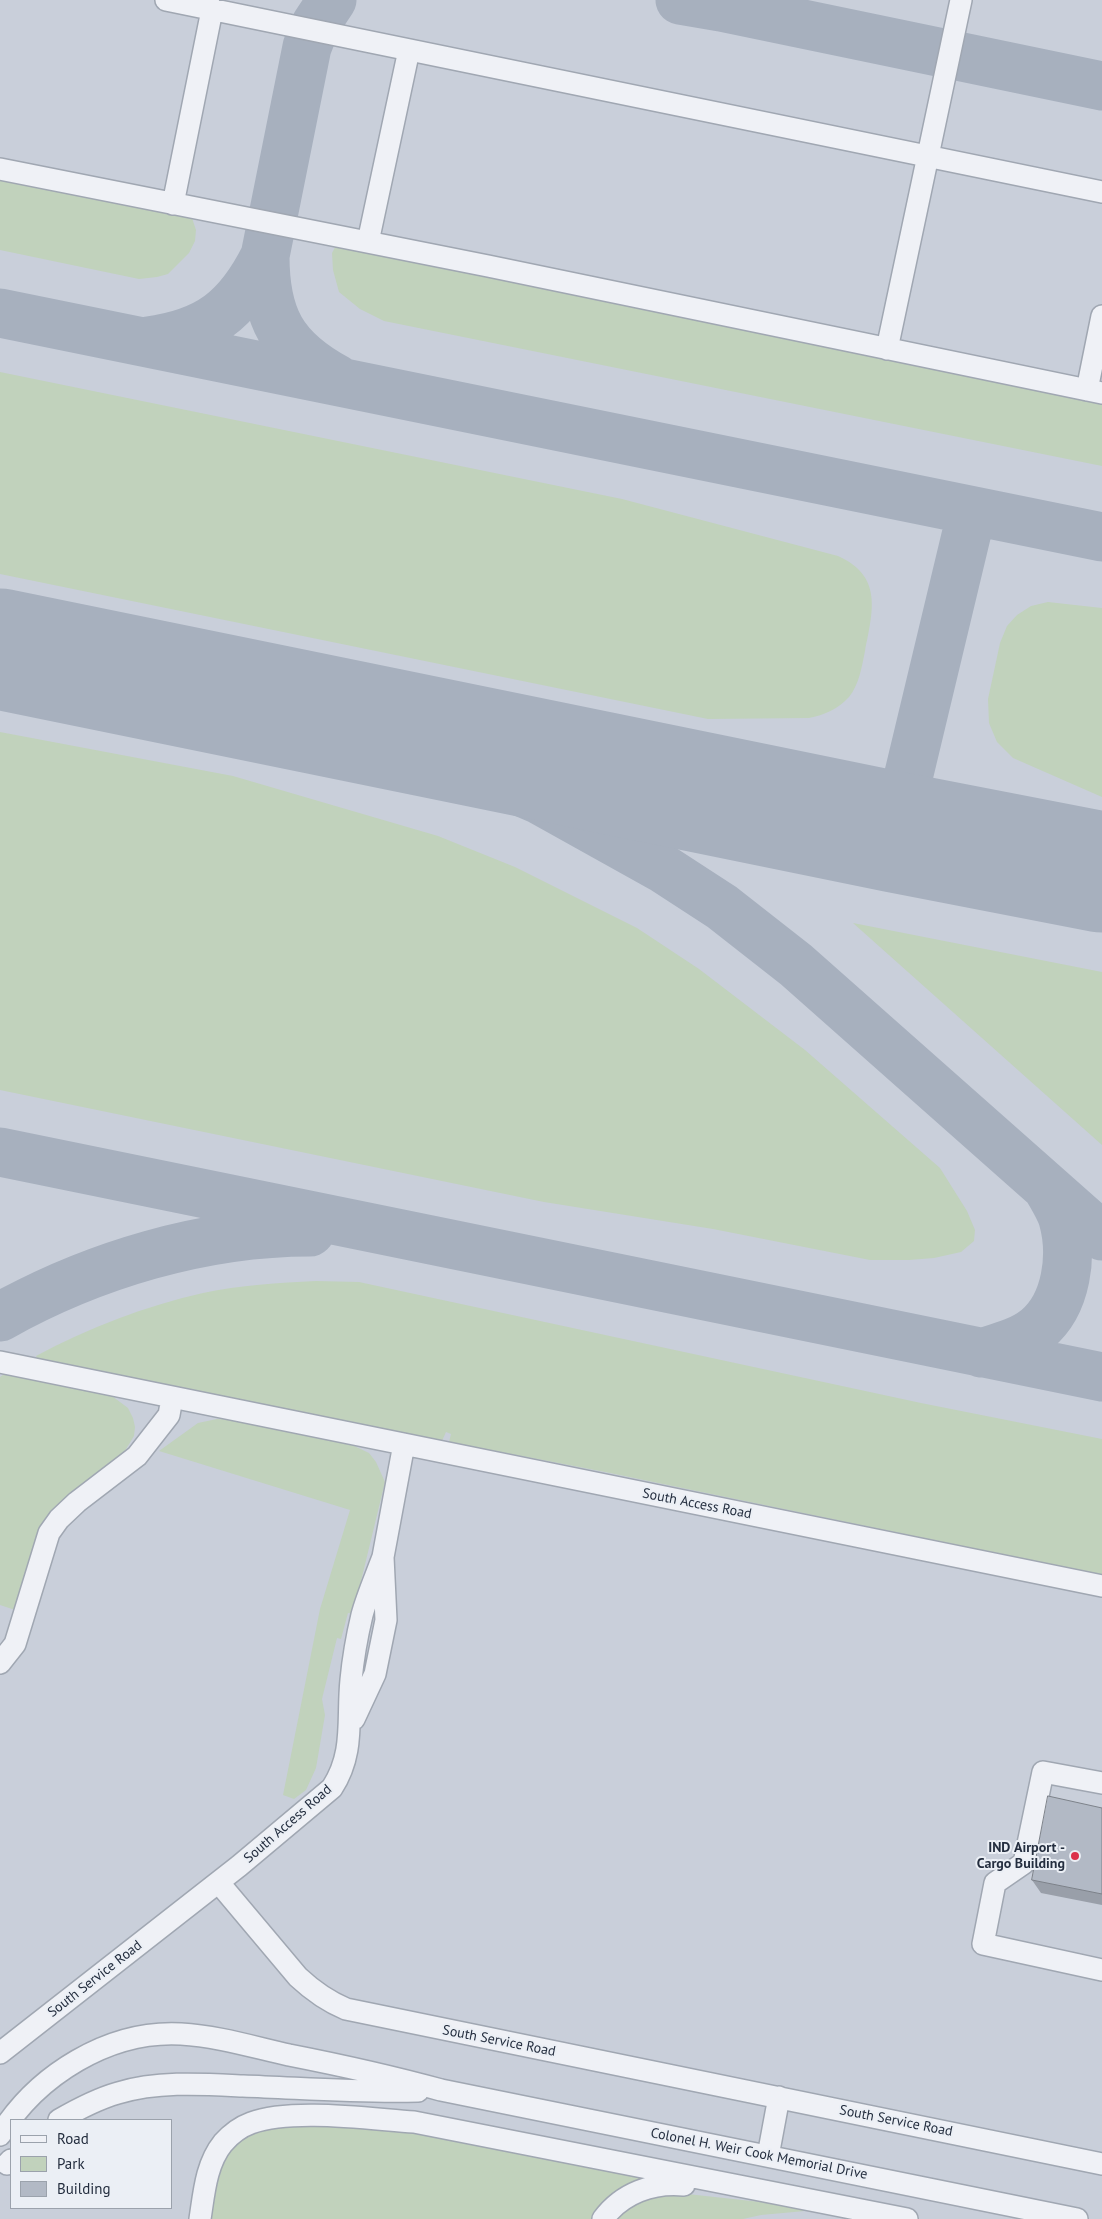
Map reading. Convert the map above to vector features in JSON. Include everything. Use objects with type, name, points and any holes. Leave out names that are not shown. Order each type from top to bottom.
[{"type":"street","points":[[166,0],[209,5],[409,50],[1102,192]]},
{"type":"street","points":[[887,349],[961,0]]},
{"type":"street","points":[[173,204],[209,5]]},
{"type":"street","points":[[368,242],[409,50]]},
{"type":"street","points":[[0,169],[468,260],[1095,391],[1102,316]]},
{"type":"street","points":[[0,1362],[404,1444]]},
{"type":"street","points":[[0,1663],[15,1644],[50,1533],[59,1519],[77,1502],[137,1456],[169,1415],[172,1398]]},
{"type":"street","name":"South Access Road","points":[[219,1883],[321,1799],[340,1776],[346,1758],[351,1726],[351,1680],[362,1615],[383,1557],[404,1444],[1102,1586]]},
{"type":"street","points":[[1102,1782],[1043,1772],[1024,1864],[995,1883],[983,1944],[1102,1970]]},
{"type":"street","name":"South Service Road","points":[[0,2053],[219,1883],[298,1977],[328,2001],[346,2009],[390,2020],[779,2097],[1102,2164]]},
{"type":"street","points":[[13,2119],[26,2103],[72,2063],[109,2045],[155,2035],[179,2034],[200,2036],[372,2072],[441,2090]]},
{"type":"street","points":[[62,2119],[77,2110],[118,2093],[162,2086],[226,2085],[376,2092],[441,2090]]},
{"type":"street","name":"Colonel H. Weir Cook Memorial Drive","points":[[441,2090],[1077,2219]]},
{"type":"street","points":[[768,2156],[779,2097]]},
{"type":"street","points":[[200,2219],[210,2167],[228,2138],[250,2123],[299,2116],[414,2122],[907,2219]]},
{"type":"street","points":[[0,2135],[10,2123]]},
{"type":"street","points":[[603,2219],[620,2201],[656,2185],[671,2184],[806,2199]]},
{"type":"shaded area","points":[[0,0],[1102,0],[1102,2219],[0,2219]]},
{"type":"green space","points":[[0,179],[192,218],[196,230],[195,241],[189,253],[168,274],[139,279],[0,250]]},
{"type":"green space","points":[[338,242],[1102,393],[1102,466],[384,321],[360,309],[339,292],[333,270],[332,253]]},
{"type":"green space","points":[[0,372],[622,499],[838,556],[852,564],[862,574],[868,584],[871,596],[872,609],[858,681],[845,701],[830,711],[815,717],[708,719],[0,574]]},
{"type":"green space","points":[[1048,602],[1102,608],[1102,797],[1013,758],[997,742],[989,723],[988,699],[1000,643],[1007,626],[1017,615],[1031,606]]},
{"type":"green space","points":[[0,732],[233,776],[438,836],[515,867],[637,928],[699,969],[805,1050],[940,1168],[967,1211],[975,1230],[974,1241],[961,1252],[934,1258],[870,1260],[713,1229],[544,1202],[0,1090]]},
{"type":"green space","points":[[853,923],[1102,972],[1102,1145]]},
{"type":"green space","points":[[316,1281],[359,1282],[921,1403],[1102,1439],[1102,1575],[605,1472],[449,1442],[451,1434],[446,1432],[442,1441],[37,1358],[36,1356],[76,1336],[117,1319],[181,1298],[231,1288]]},
{"type":"green space","points":[[6,1373],[112,1396],[128,1408],[135,1427],[134,1436],[123,1454],[70,1496],[15,1610],[0,1605],[0,1377]]},
{"type":"green space","points":[[217,1419],[240,1420],[348,1443],[369,1453],[376,1462],[385,1482],[353,1614],[348,1613],[341,1639],[337,1638],[322,1699],[325,1715],[316,1768],[306,1790],[294,1799],[283,1795],[320,1609],[350,1510],[159,1451],[198,1423]]},
{"type":"green space","points":[[277,2124],[399,2129],[647,2177],[638,2180],[624,2189],[594,2219],[210,2219],[216,2182],[231,2147],[251,2131]]},
{"type":"green space","points":[[669,2192],[806,2208],[805,2211],[761,2215],[743,2219],[614,2219],[632,2203]]},
{"type":"building","name":"IND Airport - Cargo Building","points":[[1048,1796],[1102,1808],[1102,1894],[1032,1880]]},
{"type":"taxiway","points":[[332,0],[316,24],[307,47],[265,256],[269,297],[273,314],[280,329],[303,356],[318,368],[337,379]]},
{"type":"taxiway","points":[[680,0],[1102,86]]},
{"type":"taxiway","points":[[148,341],[188,332],[219,316],[244,291],[265,256]]},
{"type":"taxiway","points":[[0,313],[1102,537]]},
{"type":"taxiway","points":[[895,832],[972,511]]},
{"type":"taxiway","points":[[101,670],[368,733],[458,765],[540,800],[662,868],[722,907],[796,965],[1102,1236]]},
{"type":"taxiway","points":[[0,1152],[1102,1377]]},
{"type":"taxiway","points":[[981,1353],[1017,1341],[1031,1334],[1047,1319],[1061,1293],[1067,1263],[1066,1233],[1062,1215],[1048,1189]]},
{"type":"taxiway","points":[[0,1317],[36,1298],[73,1282],[111,1267],[150,1255],[189,1245],[230,1238],[310,1232]]},
{"type":"runway","points":[[0,649],[895,832],[1102,872]]},
{"type":"place","name":"IND Airport - Cargo Building","points":[[1075,1856]]}]
